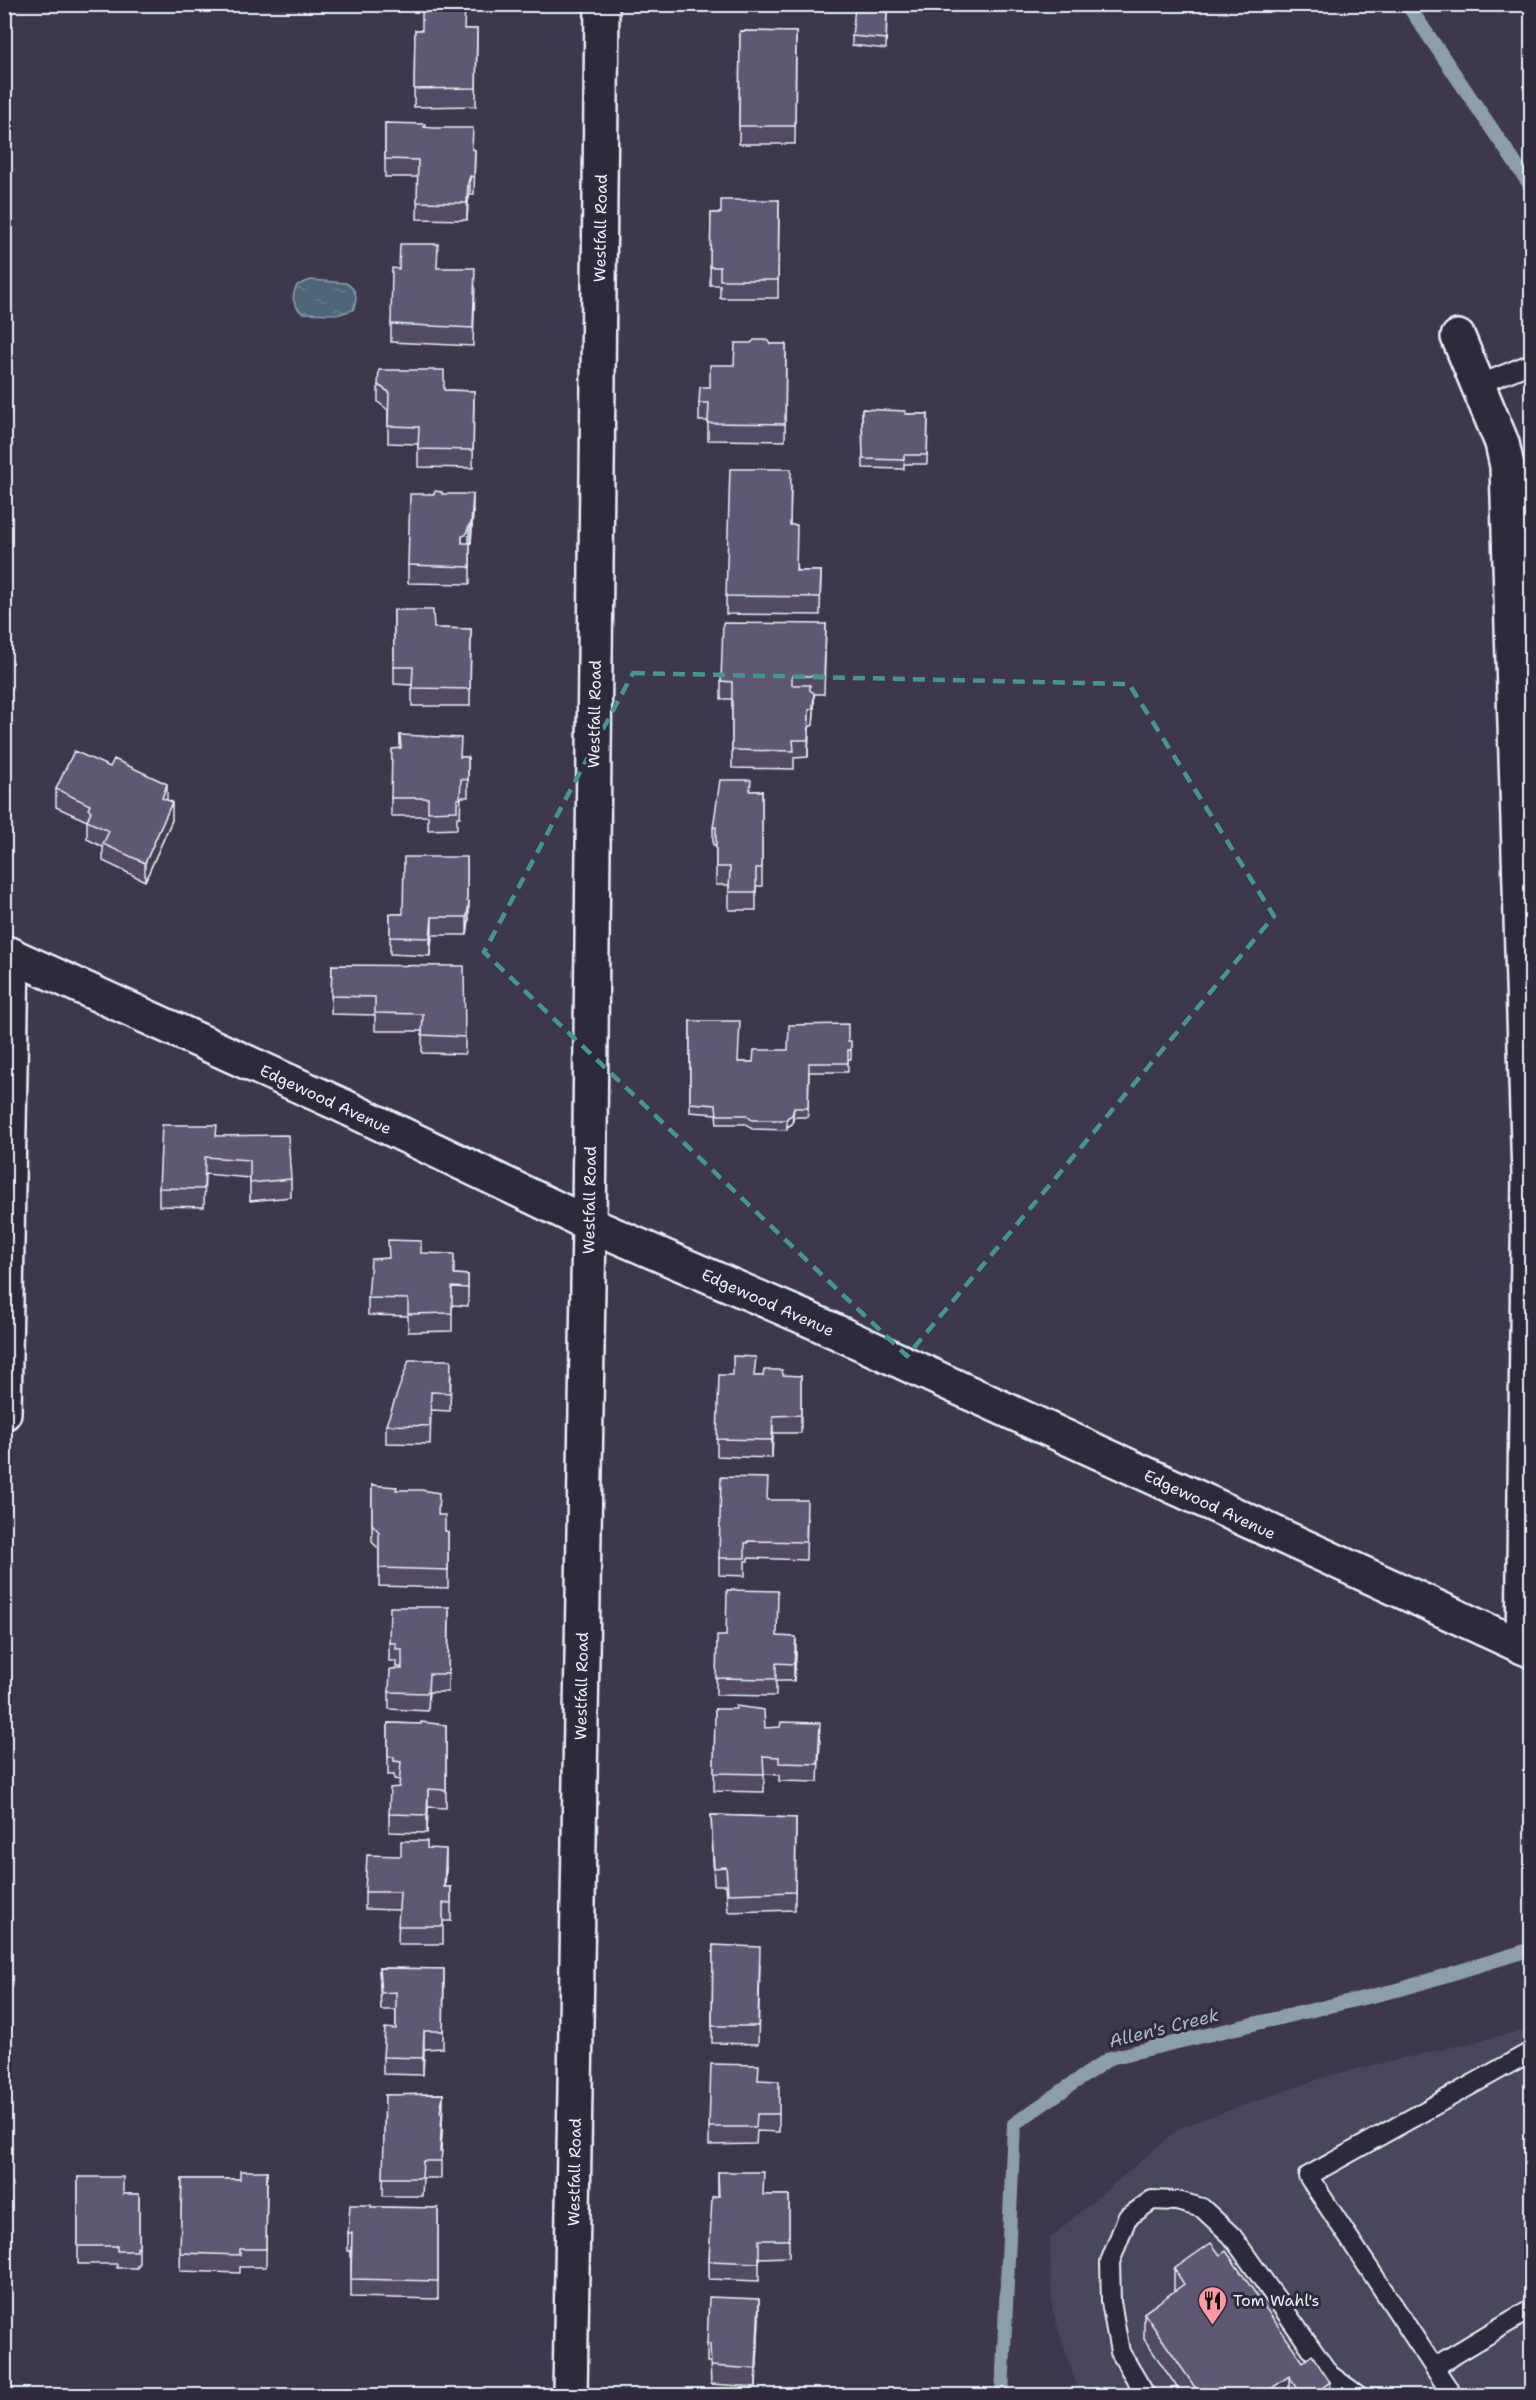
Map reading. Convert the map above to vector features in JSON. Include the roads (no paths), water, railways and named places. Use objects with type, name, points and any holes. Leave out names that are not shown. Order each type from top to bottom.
[{"type":"street","name":"Westfall Road","points":[[570,2396],[589,1224],[590,904],[602,4]]},
{"type":"street","points":[[1458,337],[1502,443],[1508,478],[1529,1176],[1527,1649]]},
{"type":"street","name":"Edgewood Avenue","points":[[8,953],[339,1104],[589,1224],[806,1318],[1527,1649]]},
{"type":"street","points":[[4,1413],[8,953]]},
{"type":"lane","points":[[1478,385],[1532,363]]},
{"type":"lane","points":[[1453,2396],[1308,2176],[1532,2051]]},
{"type":"lane","points":[[1146,2396],[1120,2352],[1111,2302],[1110,2262],[1127,2218],[1152,2200],[1177,2201],[1202,2208],[1232,2236],[1330,2375],[1359,2396]]},
{"type":"lane","points":[[1434,2367],[1532,2308]]},
{"type":"water","points":[[311,280],[346,283],[355,295],[356,302],[353,310],[340,314],[302,313],[294,303],[294,293],[297,285]]},
{"type":"waterway","name":"Allen's Creek","points":[[1407,4],[1532,188]]},
{"type":"waterway","name":"Allen's Creek","points":[[1002,2396],[1014,2124],[1110,2058],[1401,1989],[1532,1949]]},
{"type":"place","name":"Tom Wahl's","points":[[1212,2326]]}]
